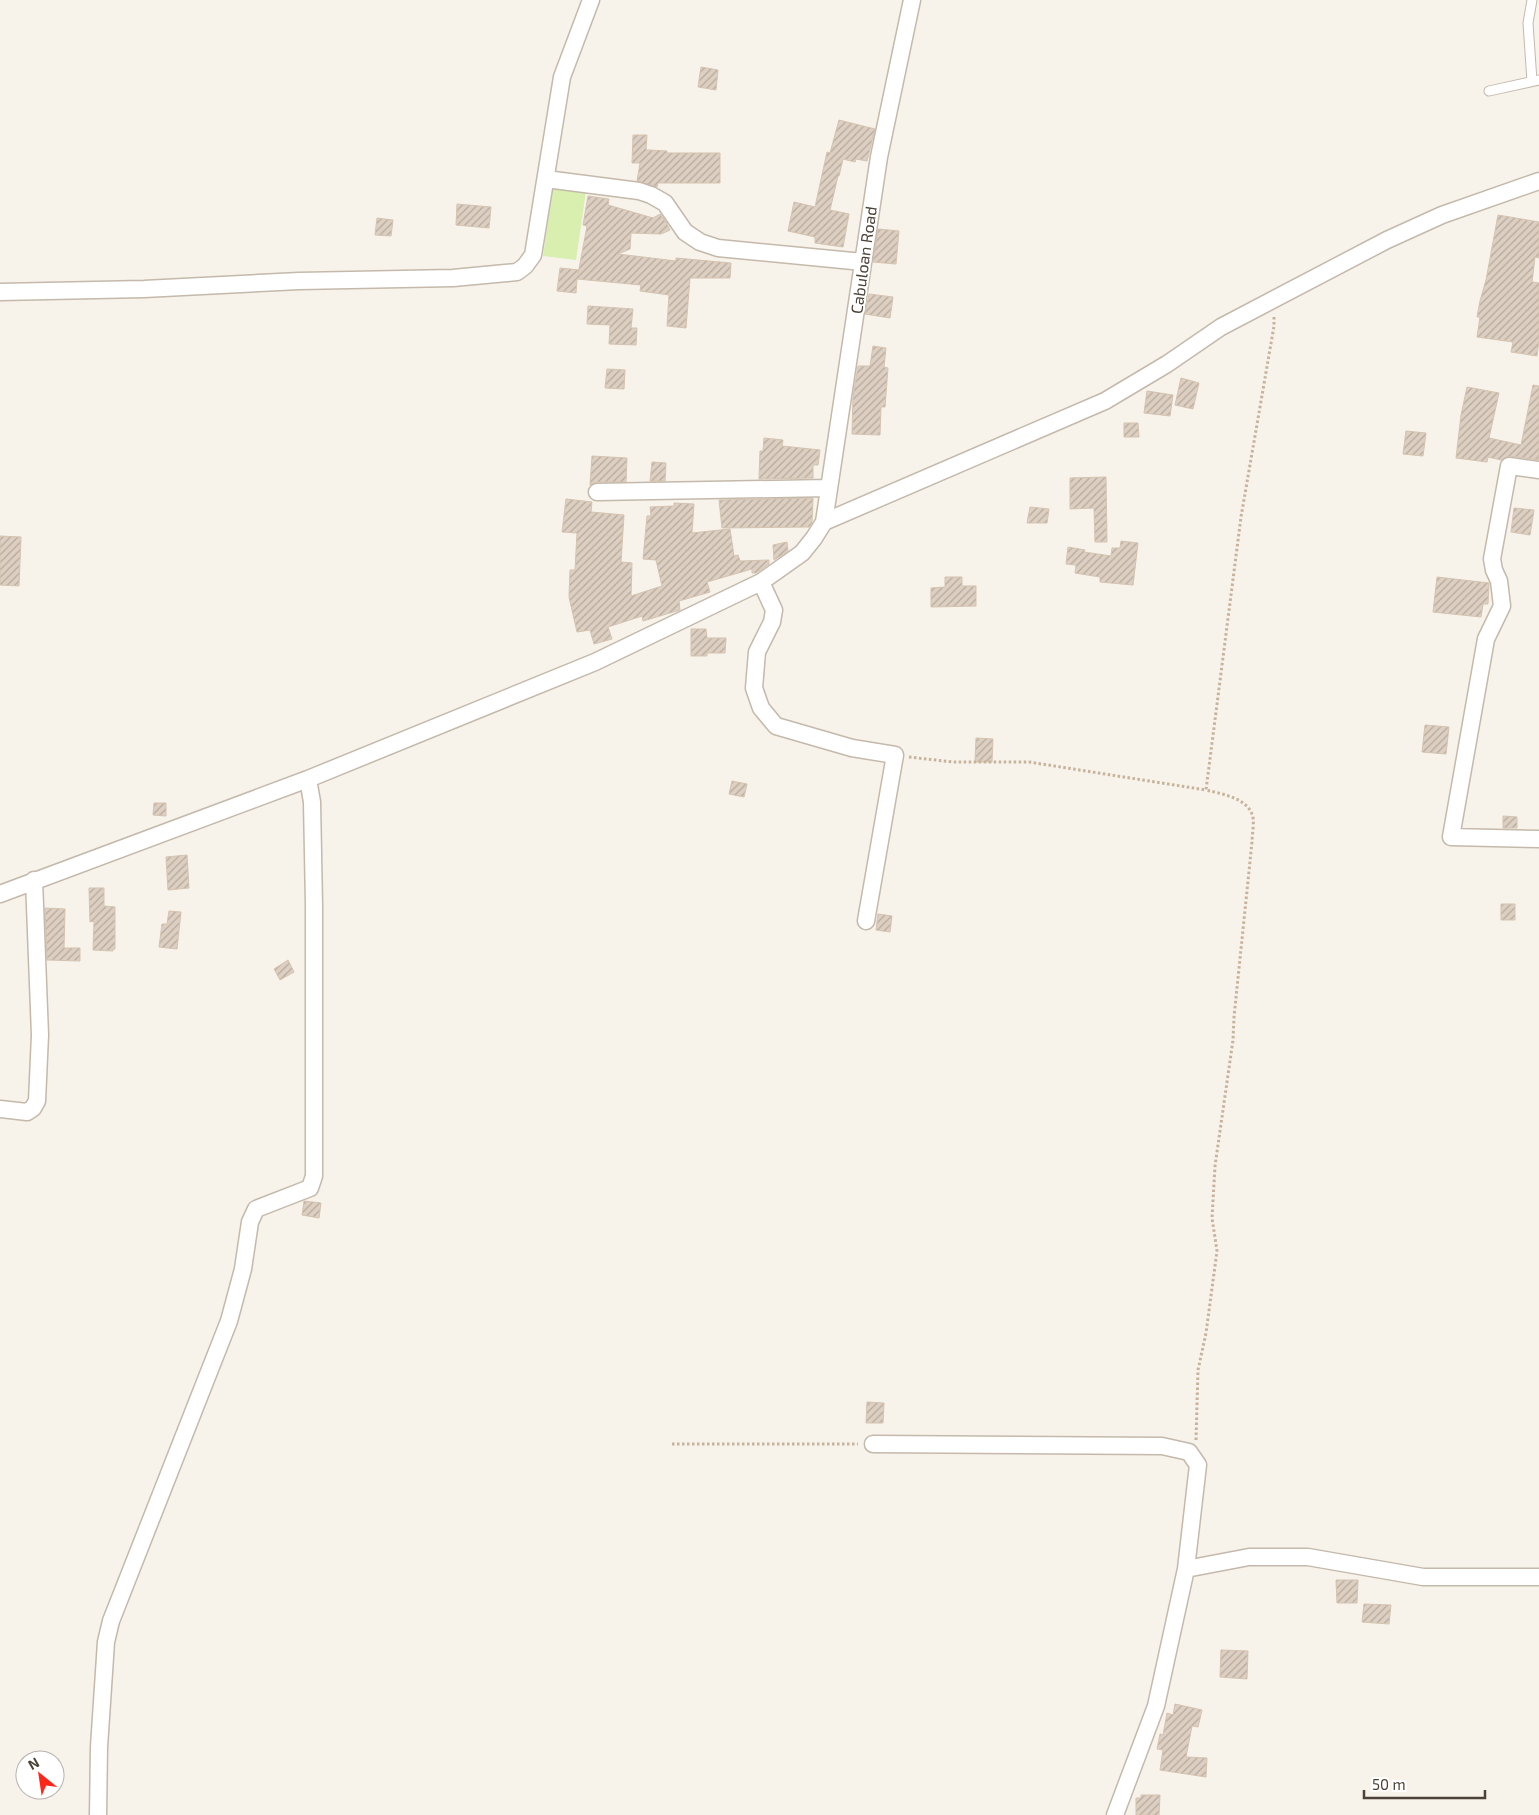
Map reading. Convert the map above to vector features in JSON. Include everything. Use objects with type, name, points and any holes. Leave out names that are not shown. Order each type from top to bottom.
[{"type":"street","points":[[0,292],[144,289],[299,281],[453,278],[517,272],[525,266],[533,255],[562,77],[591,0]]},
{"type":"street","name":"Cabuloan Road","points":[[824,522],[879,157],[912,0]]},
{"type":"street","points":[[546,179],[639,191],[651,195],[665,203],[685,232],[700,242],[718,248],[863,262]]},
{"type":"street","points":[[0,894],[308,779],[595,662],[761,582],[802,553],[824,522],[1105,401],[1167,364],[1221,327],[1387,240],[1442,215],[1539,182]]},
{"type":"street","points":[[1539,470],[1509,466],[1492,559],[1499,581],[1502,606],[1486,638],[1452,837],[1539,839]]},
{"type":"street","points":[[597,492],[829,488]]},
{"type":"street","points":[[761,582],[774,610],[772,622],[757,652],[754,688],[761,708],[776,726],[852,748],[895,755],[866,921]]},
{"type":"street","points":[[98,1815],[106,1642],[111,1622],[229,1322],[243,1269],[250,1222],[256,1209],[310,1188],[314,1176],[314,905],[312,802],[308,779]]},
{"type":"street","points":[[0,1109],[26,1112],[34,1108],[36,1101],[40,1035],[34,880]]},
{"type":"street","points":[[874,1444],[1162,1446],[1188,1452],[1198,1465],[1186,1570],[1156,1706],[1115,1815]]},
{"type":"street","points":[[1186,1570],[1249,1558],[1308,1557],[1423,1577],[1539,1577]]},
{"type":"lane","points":[[1489,91],[1536,81],[1528,23],[1532,0]]},
{"type":"path","points":[[1206,790],[1241,517],[1274,326],[1271,301]]},
{"type":"path","points":[[895,755],[953,762],[1029,762],[1206,790],[1228,795],[1245,804],[1252,814],[1252,842],[1233,1040],[1215,1166],[1212,1218],[1217,1251],[1206,1333],[1198,1370],[1196,1441],[1198,1465]]},
{"type":"path","points":[[672,1444],[874,1444]]},
{"type":"green space","points":[[553,186],[586,191],[576,260],[543,256]]},
{"type":"building","points":[[701,67],[718,70],[716,90],[698,87]]},
{"type":"building","points":[[839,120],[875,129],[867,161],[856,159],[855,162],[843,159],[838,176],[830,210],[849,214],[843,247],[815,243],[815,237],[788,231],[794,202],[815,207],[827,152],[830,153]]},
{"type":"building","points":[[633,135],[647,135],[646,150],[667,151],[667,153],[720,153],[720,183],[658,183],[657,187],[637,181],[640,163],[632,163]]},
{"type":"building","points":[[588,196],[609,199],[608,205],[653,218],[660,214],[666,222],[670,230],[661,234],[631,233],[630,249],[618,254],[676,261],[676,258],[731,263],[730,278],[690,278],[686,328],[667,326],[669,295],[640,291],[641,285],[577,279],[576,293],[557,291],[560,268],[579,270],[587,226],[583,225]]},
{"type":"building","points":[[457,204],[491,207],[489,228],[456,225]]},
{"type":"building","points":[[1498,215],[1539,222],[1539,258],[1535,257],[1532,282],[1539,283],[1539,341],[1537,356],[1511,352],[1513,342],[1477,337],[1480,317],[1477,317]]},
{"type":"building","points":[[377,218],[393,220],[391,236],[375,235]]},
{"type":"building","points":[[878,229],[899,231],[896,264],[873,262]]},
{"type":"building","points":[[869,294],[893,297],[890,318],[865,314]]},
{"type":"building","points":[[588,306],[633,309],[631,328],[637,328],[636,345],[609,344],[610,325],[587,324]]},
{"type":"building","points":[[873,346],[886,348],[884,367],[888,368],[885,407],[881,407],[880,435],[852,434],[853,397],[858,366],[870,366]]},
{"type":"building","points":[[607,369],[625,370],[624,389],[605,388]]},
{"type":"building","points":[[1181,378],[1199,383],[1193,409],[1175,405]]},
{"type":"building","points":[[1533,385],[1539,386],[1539,460],[1510,456],[1501,460],[1488,457],[1487,462],[1456,458],[1461,415],[1467,387],[1499,393],[1489,438],[1521,445]]},
{"type":"building","points":[[1147,391],[1173,395],[1170,416],[1144,413]]},
{"type":"building","points":[[1124,423],[1138,423],[1139,437],[1124,437]]},
{"type":"building","points":[[1406,431],[1426,433],[1423,456],[1403,454]]},
{"type":"building","points":[[764,438],[783,440],[782,446],[820,450],[818,465],[813,465],[813,478],[759,479],[760,451],[763,451]]},
{"type":"building","points":[[592,456],[627,458],[626,482],[597,482],[590,485]]},
{"type":"building","points":[[652,462],[666,463],[665,481],[650,481]]},
{"type":"building","points":[[1106,477],[1107,542],[1095,542],[1094,508],[1070,509],[1070,478]]},
{"type":"building","points":[[813,498],[812,523],[809,527],[722,528],[719,500]]},
{"type":"building","points":[[566,499],[592,502],[591,512],[624,515],[621,562],[632,563],[631,596],[662,586],[656,560],[643,559],[647,516],[651,516],[650,507],[674,506],[674,503],[694,504],[692,533],[730,529],[734,556],[738,555],[740,561],[769,560],[769,564],[756,573],[752,573],[752,569],[707,582],[710,592],[679,601],[680,610],[643,621],[642,616],[608,627],[612,639],[594,644],[590,630],[577,632],[569,597],[570,570],[575,570],[577,533],[562,532]]},
{"type":"building","points":[[1030,507],[1049,509],[1047,523],[1027,523]]},
{"type":"building","points":[[1514,508],[1534,510],[1530,535],[1511,532]]},
{"type":"building","points":[[0,536],[21,537],[19,586],[0,585]]},
{"type":"building","points":[[1121,541],[1138,543],[1133,585],[1100,582],[1100,577],[1075,573],[1076,565],[1066,564],[1068,547],[1085,550],[1084,552],[1111,556],[1112,548],[1120,548]]},
{"type":"building","points":[[787,542],[788,551],[774,560],[773,545]]},
{"type":"building","points":[[945,577],[962,577],[962,586],[976,586],[976,606],[931,607],[931,588],[945,587]]},
{"type":"building","points":[[1437,577],[1489,583],[1488,604],[1483,604],[1481,617],[1433,612]]},
{"type":"building","points":[[691,629],[706,629],[707,638],[726,638],[725,653],[707,653],[707,656],[691,656]]},
{"type":"building","points":[[1425,725],[1449,727],[1446,754],[1422,752]]},
{"type":"building","points":[[976,738],[993,739],[992,762],[975,762]]},
{"type":"building","points":[[732,781],[747,784],[744,797],[729,794]]},
{"type":"building","points":[[154,803],[166,803],[166,816],[153,815]]},
{"type":"building","points":[[1503,816],[1517,817],[1517,828],[1503,828]]},
{"type":"building","points":[[187,855],[189,888],[168,890],[166,857]]},
{"type":"building","points":[[89,888],[104,888],[104,906],[115,907],[115,949],[113,951],[93,950],[94,921],[90,922]]},
{"type":"building","points":[[1501,904],[1515,904],[1515,920],[1501,920]]},
{"type":"building","points":[[45,908],[65,909],[64,948],[80,948],[80,961],[47,960]]},
{"type":"building","points":[[169,911],[181,912],[177,949],[159,947],[162,924],[167,924]]},
{"type":"building","points":[[878,914],[892,916],[890,932],[876,930]]},
{"type":"building","points":[[288,960],[294,972],[280,980],[274,969]]},
{"type":"building","points":[[304,1201],[321,1203],[319,1218],[302,1215]]},
{"type":"building","points":[[867,1402],[884,1403],[883,1423],[866,1423]]},
{"type":"building","points":[[1336,1580],[1358,1580],[1357,1603],[1337,1603]]},
{"type":"building","points":[[1364,1604],[1391,1605],[1389,1624],[1362,1622]]},
{"type":"building","points":[[1221,1650],[1248,1651],[1247,1679],[1220,1677]]},
{"type":"building","points":[[1175,1704],[1202,1710],[1198,1727],[1192,1726],[1186,1757],[1207,1758],[1206,1777],[1160,1770],[1163,1750],[1157,1749],[1160,1734],[1163,1735],[1167,1713],[1173,1715]]},
{"type":"building","points":[[1141,1795],[1160,1795],[1159,1815],[1136,1815],[1136,1798],[1141,1798]]}]
